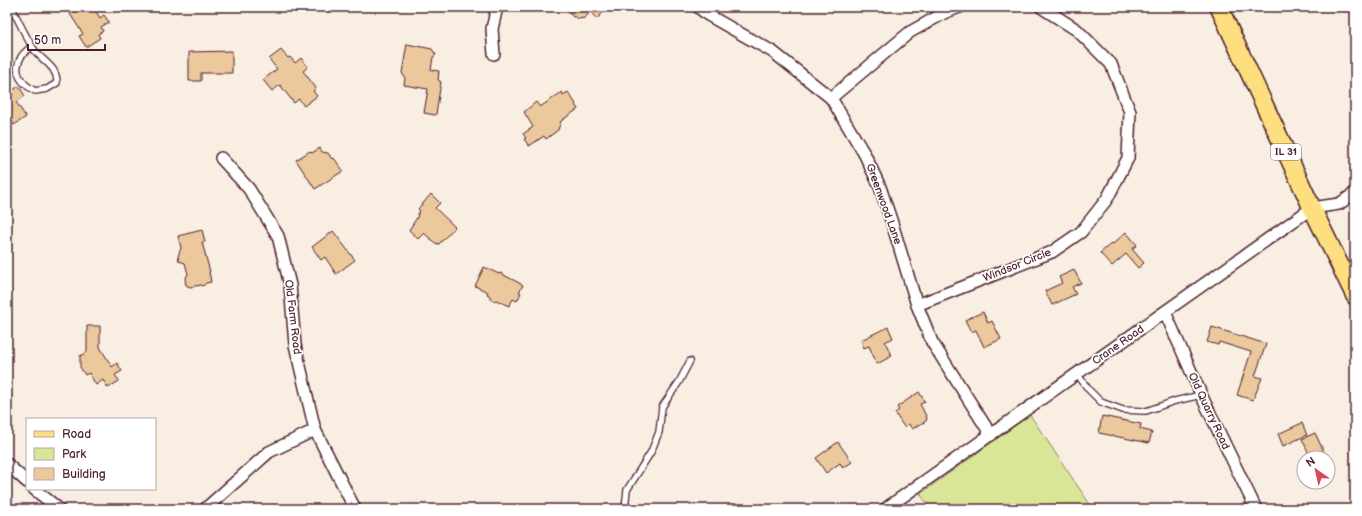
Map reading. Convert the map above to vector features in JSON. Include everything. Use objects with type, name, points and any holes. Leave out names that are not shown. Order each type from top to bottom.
[{"type":"main road","name":"IL 31","points":[[1219,7],[1312,208],[1355,296]]},
{"type":"street","points":[[494,54],[492,29],[497,7]]},
{"type":"street","name":"Greenwood Lane","points":[[698,7],[708,15],[773,52],[831,98],[866,155],[880,186],[917,305],[932,342],[991,435]]},
{"type":"street","points":[[831,98],[910,32],[946,12],[960,7]]},
{"type":"street","name":"Windsor Circle","points":[[917,305],[1052,252],[1081,232],[1107,199],[1128,158],[1130,112],[1111,64],[1077,30],[1041,7]]},
{"type":"street","name":"Old Farm Road","points":[[221,158],[249,189],[278,236],[290,285],[295,345],[315,430],[355,509]]},
{"type":"street","name":"Crane Road","points":[[885,509],[1312,208],[1339,204],[1355,193]]},
{"type":"street","name":"Old Quarry Road","points":[[1165,312],[1201,395],[1256,509]]},
{"type":"street","points":[[205,509],[269,452],[315,430]]},
{"type":"street","points":[[7,464],[26,481]]},
{"type":"street","points":[[35,490],[59,509]]},
{"type":"lane","points":[[13,7],[14,12],[32,46],[34,50],[53,68],[57,75],[57,83],[46,89],[35,91],[25,85],[19,76],[17,66],[21,56],[32,46]]},
{"type":"lane","points":[[625,509],[627,490],[651,452],[659,432],[662,407],[679,382],[690,361]]},
{"type":"lane","points":[[1077,374],[1088,390],[1101,402],[1123,410],[1146,411],[1175,401],[1201,395]]},
{"type":"green space","points":[[1030,415],[1093,509],[931,509],[920,494]]},
{"type":"building","points":[[80,7],[93,7],[100,18],[104,15],[109,22],[101,27],[103,31],[98,34],[100,38],[86,47],[79,36],[83,34],[70,14]]},
{"type":"building","points":[[563,7],[608,7],[597,19],[590,12],[585,18],[578,19],[575,16],[573,17]]},
{"type":"building","points":[[407,44],[432,49],[436,55],[433,57],[431,70],[439,71],[438,80],[441,82],[435,115],[424,113],[428,89],[404,85],[405,78],[402,73]]},
{"type":"building","points":[[281,50],[295,63],[301,58],[308,67],[303,71],[316,88],[313,91],[317,96],[304,106],[299,99],[294,103],[280,85],[272,91],[263,80],[277,69],[269,59]]},
{"type":"building","points":[[232,51],[232,73],[201,73],[201,81],[189,81],[189,52]]},
{"type":"building","points":[[7,81],[13,90],[19,86],[25,96],[16,102],[26,117],[14,125],[7,114]]},
{"type":"building","points":[[562,92],[563,95],[568,92],[578,109],[561,121],[558,130],[546,139],[544,136],[529,146],[524,139],[526,138],[523,134],[533,127],[524,112],[536,102],[540,107]]},
{"type":"building","points":[[320,148],[322,152],[328,153],[332,159],[334,158],[343,171],[315,189],[296,160],[310,151],[312,153]]},
{"type":"building","points":[[431,194],[440,203],[435,208],[455,227],[439,244],[435,243],[424,233],[418,239],[409,230],[418,216],[417,215],[420,211],[418,209]]},
{"type":"building","points":[[202,230],[205,242],[202,242],[210,272],[211,282],[206,283],[203,286],[190,287],[186,285],[185,279],[188,274],[185,263],[179,261],[178,256],[181,248],[178,236]]},
{"type":"building","points":[[333,231],[355,260],[336,274],[325,257],[321,260],[312,247]]},
{"type":"building","points":[[1126,232],[1137,245],[1132,249],[1144,263],[1138,268],[1126,254],[1112,266],[1100,253]]},
{"type":"building","points":[[484,267],[499,274],[500,273],[523,285],[519,292],[521,293],[517,301],[513,299],[509,306],[496,300],[494,301],[490,299],[490,296],[487,294],[488,292],[475,286]]},
{"type":"building","points":[[1074,270],[1081,283],[1072,287],[1076,294],[1052,305],[1045,291],[1062,283],[1059,277]]},
{"type":"building","points":[[983,312],[988,323],[992,321],[1001,339],[984,347],[976,330],[971,332],[965,320]]},
{"type":"building","points":[[87,326],[100,326],[100,347],[112,367],[117,363],[122,371],[115,375],[119,381],[108,388],[103,380],[96,385],[89,373],[85,375],[80,367],[80,356],[87,352]]},
{"type":"building","points":[[888,327],[893,338],[885,342],[892,356],[877,364],[869,346],[864,348],[861,340]]},
{"type":"building","points":[[1212,327],[1266,344],[1255,376],[1262,378],[1253,400],[1237,395],[1251,352],[1219,342],[1218,345],[1207,342]]},
{"type":"building","points":[[919,392],[925,402],[920,404],[927,418],[926,421],[912,429],[909,424],[904,427],[895,413],[899,410],[897,407]]},
{"type":"building","points":[[1102,416],[1141,424],[1140,429],[1152,432],[1149,443],[1099,433]]},
{"type":"building","points":[[1302,423],[1307,435],[1283,446],[1278,434]]},
{"type":"building","points":[[1315,433],[1323,450],[1307,450],[1302,439]]},
{"type":"building","points":[[838,442],[852,462],[843,468],[840,463],[826,473],[816,458]]}]
